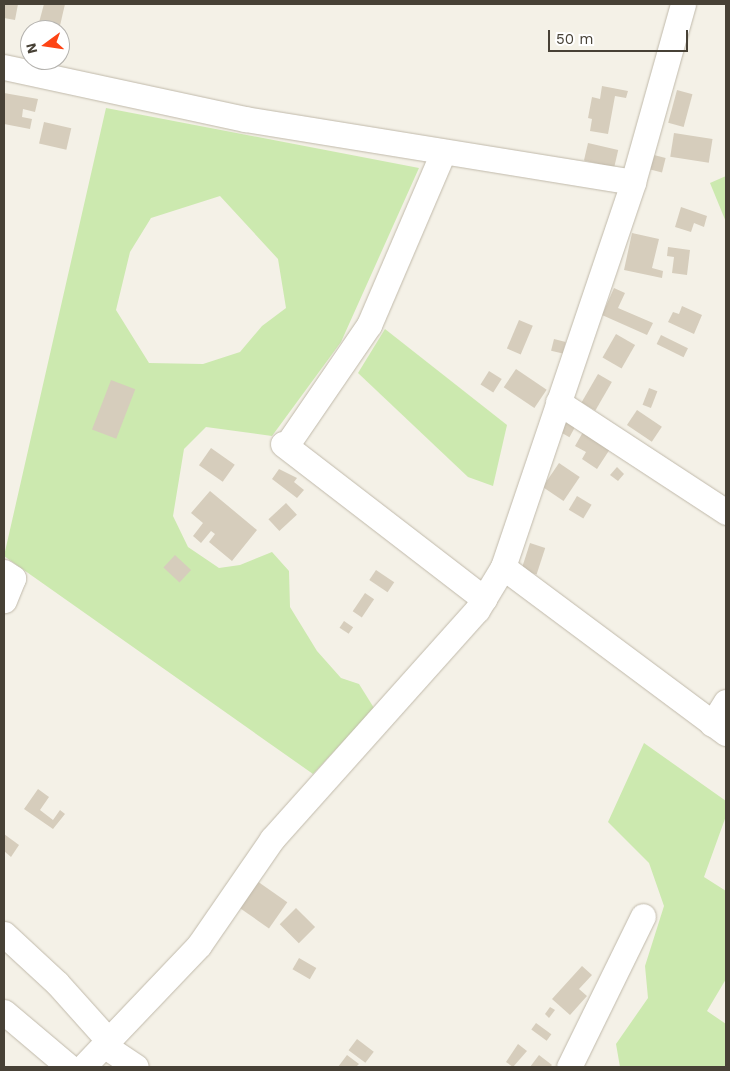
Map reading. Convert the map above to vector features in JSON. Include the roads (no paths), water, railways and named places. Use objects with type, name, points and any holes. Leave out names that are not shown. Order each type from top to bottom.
[{"type":"street","points":[[83,1067],[107,1044],[199,945],[272,839],[484,598],[502,567],[633,182],[683,4]]},
{"type":"street","points":[[4,68],[246,118],[633,182]]},
{"type":"street","points":[[443,152],[368,325],[285,445],[484,598]]},
{"type":"street","points":[[558,402],[726,512]]},
{"type":"street","points":[[502,567],[719,728],[726,702]]},
{"type":"street","points":[[4,572],[13,578],[4,600]]},
{"type":"street","points":[[569,1067],[643,916]]},
{"type":"street","points":[[4,934],[57,983],[107,1044],[136,1067]]},
{"type":"street","points":[[4,1012],[68,1067]]}]
